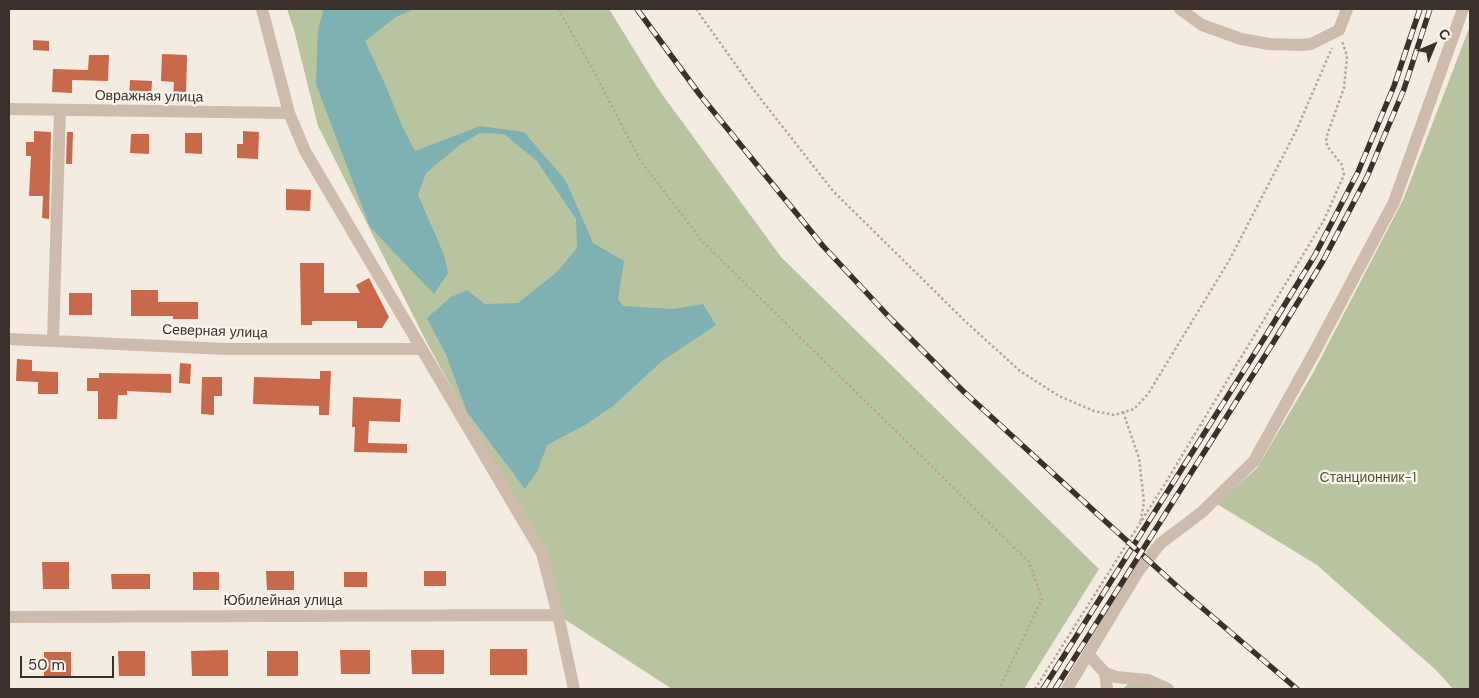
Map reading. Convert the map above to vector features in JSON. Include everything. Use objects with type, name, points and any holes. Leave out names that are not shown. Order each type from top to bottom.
[{"type":"street","points":[[262,9],[289,113],[305,150],[542,553],[574,689]]},
{"type":"street","points":[[1180,9],[1202,24],[1241,39],[1269,44],[1310,44],[1339,30],[1347,9]]},
{"type":"street","points":[[1067,689],[1139,570],[1161,543],[1202,512],[1254,461],[1394,202],[1463,9]]},
{"type":"street","name":"Овражная улица","points":[[9,109],[289,113]]},
{"type":"street","points":[[53,340],[60,110]]},
{"type":"street","name":"Северная улица","points":[[9,339],[226,349],[421,349]]},
{"type":"street","name":"Юбилейная улица","points":[[9,617],[558,615]]},
{"type":"street","points":[[1089,655],[1105,673],[1116,677],[1148,680],[1168,689]]},
{"type":"street","points":[[1105,673],[1107,689]]},
{"type":"path","points":[[558,9],[592,68],[640,160],[702,241],[1029,562],[1042,599],[999,689]]},
{"type":"path","points":[[696,9],[753,89],[833,191],[966,322],[1020,371],[1059,396],[1094,411],[1114,414],[1134,409],[1148,394],[1230,259],[1296,131],[1339,30]]},
{"type":"path","points":[[1035,689],[1139,525],[1324,220],[1344,175],[1342,165],[1327,146],[1326,138],[1344,88],[1347,56],[1339,30]]},
{"type":"path","points":[[1123,412],[1139,458],[1144,502],[1139,525]]},
{"type":"green space","points":[[287,9],[609,9],[659,90],[781,257],[1099,569],[1024,689],[672,689],[558,615],[542,553],[426,341],[318,126]]},
{"type":"green space","name":"Станционник-1","points":[[1470,26],[1470,689],[1453,689],[1437,671],[1317,565],[1217,504],[1257,468],[1313,373],[1403,200]]},
{"type":"green space","points":[[1128,684],[1147,685],[1153,689],[1123,689]]},
{"type":"water","points":[[324,9],[414,9],[396,17],[365,41],[415,151],[480,126],[524,132],[566,181],[593,243],[624,261],[618,299],[623,306],[673,309],[703,304],[716,325],[662,361],[613,406],[585,425],[547,445],[538,470],[525,489],[467,412],[447,357],[427,318],[451,297],[467,290],[485,304],[518,303],[557,272],[577,248],[576,219],[537,161],[504,134],[480,133],[461,144],[426,173],[418,195],[444,255],[448,273],[434,294],[370,227],[316,84],[318,29]]},
{"type":"building","points":[[33,40],[49,41],[49,51],[33,50]]},
{"type":"building","points":[[162,54],[187,55],[186,97],[173,97],[174,82],[161,81]]},
{"type":"building","points":[[89,55],[109,55],[108,81],[72,80],[72,93],[52,92],[53,69],[88,70]]},
{"type":"building","points":[[130,80],[152,81],[151,97],[129,96]]},
{"type":"building","points":[[34,131],[51,132],[49,219],[42,218],[43,196],[29,196],[31,156],[26,156],[26,142],[34,142]]},
{"type":"building","points":[[243,131],[259,132],[258,159],[237,158],[237,144],[243,144]]},
{"type":"building","points":[[67,132],[73,132],[72,164],[66,164]]},
{"type":"building","points":[[185,133],[202,133],[202,154],[185,153]]},
{"type":"building","points":[[131,134],[149,134],[149,154],[130,153]]},
{"type":"building","points":[[286,189],[311,190],[310,211],[286,210]]},
{"type":"building","points":[[300,263],[324,263],[324,293],[360,293],[356,285],[369,278],[389,317],[382,328],[357,328],[357,321],[312,321],[312,325],[301,325]]},
{"type":"building","points":[[131,290],[158,290],[158,302],[198,302],[198,319],[173,319],[173,316],[131,316]]},
{"type":"building","points":[[69,293],[92,293],[92,315],[69,315]]},
{"type":"building","points":[[17,359],[32,360],[32,371],[58,372],[58,394],[38,394],[38,382],[16,381]]},
{"type":"building","points":[[180,363],[191,364],[190,384],[179,383]]},
{"type":"building","points":[[320,371],[331,371],[329,415],[319,415],[319,406],[253,404],[254,377],[320,379]]},
{"type":"building","points":[[99,373],[171,374],[171,393],[127,391],[127,395],[118,395],[117,419],[98,419],[98,391],[87,391],[87,378],[99,378]]},
{"type":"building","points":[[202,377],[222,377],[222,396],[214,396],[214,415],[201,414]]},
{"type":"building","points":[[353,397],[401,399],[400,422],[369,421],[368,443],[407,444],[407,453],[354,452],[355,427],[352,427]]},
{"type":"building","points":[[42,562],[69,562],[69,589],[43,589]]},
{"type":"building","points":[[266,571],[294,571],[294,590],[267,590]]},
{"type":"building","points":[[424,571],[446,571],[446,586],[424,586]]},
{"type":"building","points":[[193,572],[219,572],[219,590],[193,590]]},
{"type":"building","points":[[344,572],[367,572],[367,587],[344,587]]},
{"type":"building","points":[[111,574],[150,574],[150,589],[112,589]]},
{"type":"building","points":[[490,649],[527,649],[527,675],[490,675]]},
{"type":"building","points":[[228,650],[228,676],[192,676],[191,651]]},
{"type":"building","points":[[340,650],[370,650],[370,674],[341,674]]},
{"type":"building","points":[[411,650],[444,650],[444,674],[412,674]]},
{"type":"building","points":[[118,651],[145,651],[145,676],[119,676]]},
{"type":"building","points":[[267,651],[298,651],[298,676],[267,676]]},
{"type":"building","points":[[44,652],[71,652],[71,677],[44,677]]},
{"type":"railway","points":[[637,9],[700,95],[823,246],[891,319],[963,391],[1093,510],[1180,589],[1297,689]]},
{"type":"railway","points":[[1043,689],[1315,255],[1358,172],[1394,86],[1420,9]]},
{"type":"railway","points":[[1055,689],[1323,261],[1367,177],[1404,89],[1430,9]]}]
